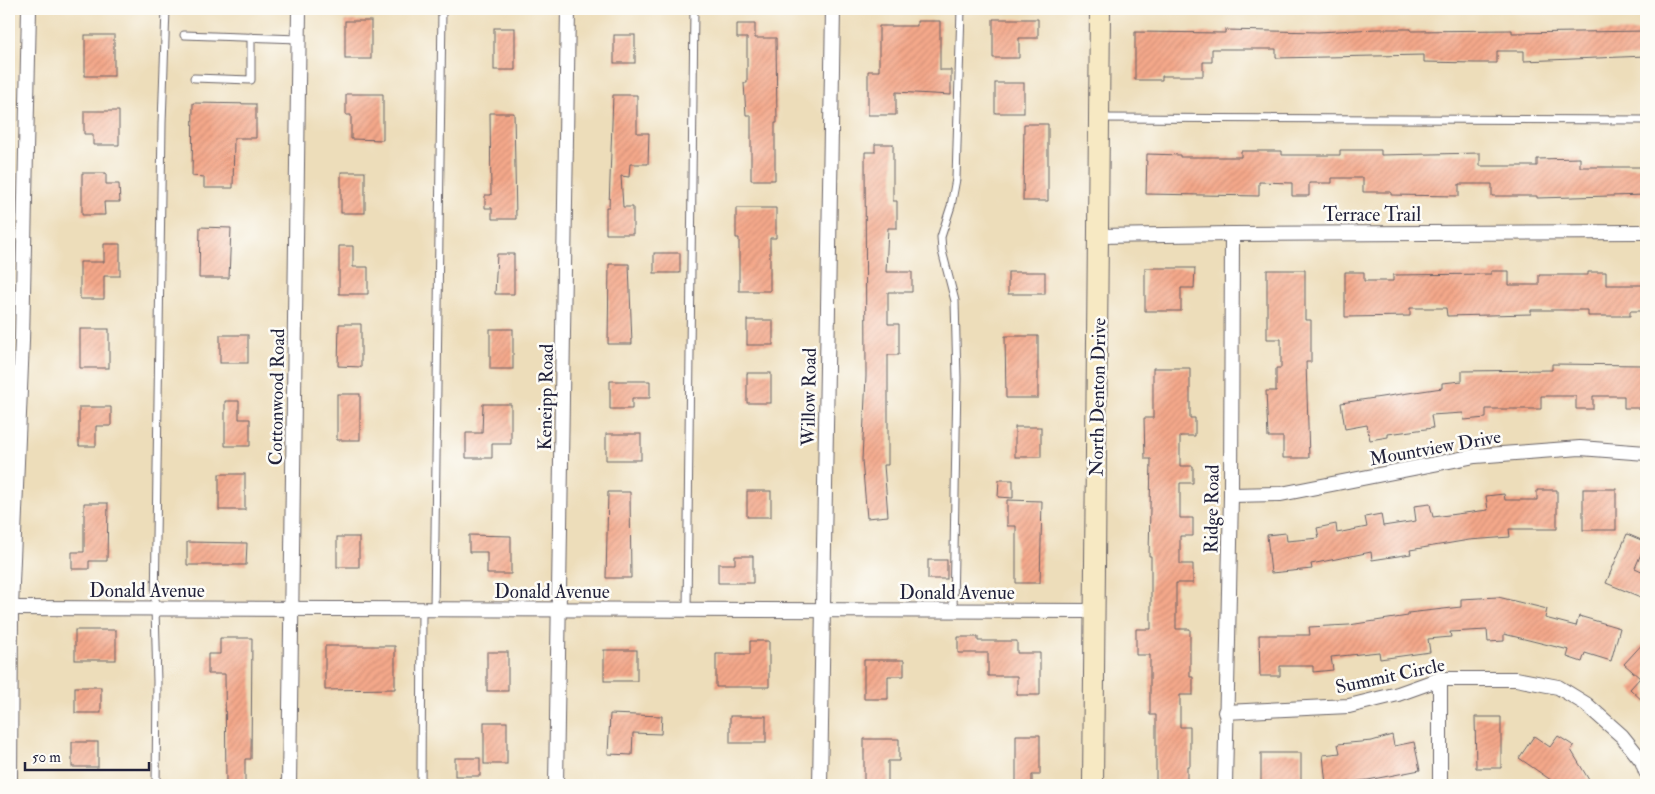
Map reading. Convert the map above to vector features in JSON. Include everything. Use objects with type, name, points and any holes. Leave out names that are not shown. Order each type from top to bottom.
[{"type":"street","points":[[10,785],[10,608],[22,341],[29,9]]},
{"type":"street","name":"Cottonwood Road","points":[[289,785],[300,9]]},
{"type":"street","name":"Keneipp Road","points":[[556,785],[568,9]]},
{"type":"street","name":"Willow Road","points":[[820,785],[832,9]]},
{"type":"street","name":"North Denton Drive","points":[[1093,785],[1100,9]]},
{"type":"street","name":"Terrace Trail","points":[[1098,236],[1646,232]]},
{"type":"street","name":"Ridge Road","points":[[1225,785],[1225,712],[1231,496],[1232,234]]},
{"type":"street","name":"Mountview Drive","points":[[1231,496],[1281,494],[1475,456],[1580,448],[1646,452]]},
{"type":"street","name":"Donald Avenue","points":[[10,608],[1095,611]]},
{"type":"street","name":"Summit Circle","points":[[1225,712],[1349,706],[1398,694],[1440,680],[1516,679],[1558,687],[1586,704],[1622,736],[1642,761],[1646,772]]},
{"type":"street","points":[[1440,680],[1440,785]]},
{"type":"lane","points":[[156,785],[157,682],[155,608],[159,454],[162,123],[166,9]]},
{"type":"lane","points":[[421,785],[428,609],[442,9]]},
{"type":"lane","points":[[687,610],[694,9]]},
{"type":"lane","points":[[953,611],[957,378],[956,301],[942,251],[941,237],[951,206],[956,179],[961,9]]},
{"type":"lane","points":[[184,35],[299,39]]},
{"type":"lane","points":[[194,78],[251,80],[251,37]]},
{"type":"lane","points":[[1099,118],[1646,120]]},
{"type":"building","points":[[993,19],[1038,19],[1038,38],[1019,38],[1019,58],[993,58]]},
{"type":"building","points":[[345,21],[371,21],[371,59],[345,59]]},
{"type":"building","points":[[917,21],[940,21],[940,70],[951,70],[951,95],[896,92],[896,115],[868,115],[868,71],[879,71],[879,26],[917,26]]},
{"type":"building","points":[[737,24],[755,24],[755,38],[776,38],[777,123],[775,123],[775,180],[751,180],[751,115],[746,115],[744,83],[747,83],[747,38],[737,38]]},
{"type":"building","points":[[494,28],[515,28],[515,70],[494,70]]},
{"type":"building","points":[[1411,29],[1411,31],[1512,30],[1512,33],[1646,31],[1646,56],[1524,61],[1524,51],[1497,51],[1497,63],[1474,63],[1424,62],[1424,55],[1276,58],[1276,49],[1212,49],[1212,62],[1203,62],[1203,76],[1162,76],[1162,80],[1135,80],[1135,32],[1225,33],[1225,30],[1318,32]]},
{"type":"building","points":[[85,35],[114,35],[114,76],[85,76]]},
{"type":"building","points":[[614,35],[635,35],[635,63],[614,63]]},
{"type":"building","points":[[995,83],[1024,83],[1024,113],[995,113]]},
{"type":"building","points":[[346,94],[383,94],[383,140],[351,139],[351,115],[346,115]]},
{"type":"building","points":[[613,95],[637,95],[637,133],[649,133],[648,164],[630,164],[629,177],[621,176],[623,207],[633,207],[633,234],[606,234],[606,207],[609,207]]},
{"type":"building","points":[[193,103],[256,104],[256,138],[234,138],[233,188],[204,188],[204,177],[192,176]]},
{"type":"building","points":[[84,111],[119,111],[119,145],[93,145],[93,134],[84,134]]},
{"type":"building","points":[[490,113],[514,113],[516,219],[492,219],[492,208],[485,208],[485,195],[491,195]]},
{"type":"building","points":[[1024,124],[1048,124],[1048,201],[1023,201]]},
{"type":"building","points":[[875,144],[893,144],[893,201],[897,201],[897,228],[888,228],[886,272],[912,272],[912,292],[888,292],[888,324],[899,324],[899,355],[888,355],[888,465],[884,465],[888,516],[867,518],[862,460],[866,376],[865,152],[875,152]]},
{"type":"building","points":[[1340,150],[1381,150],[1381,155],[1480,153],[1480,166],[1537,166],[1537,159],[1580,158],[1580,167],[1646,167],[1646,195],[1537,198],[1537,196],[1492,196],[1492,184],[1459,184],[1459,196],[1391,195],[1391,192],[1363,192],[1363,178],[1332,178],[1332,183],[1309,183],[1309,196],[1292,196],[1292,183],[1259,182],[1259,196],[1146,194],[1147,154],[1180,155],[1180,157],[1241,157],[1241,151],[1282,151],[1282,155],[1340,155]]},
{"type":"building","points":[[341,172],[365,172],[365,213],[341,213]]},
{"type":"building","points":[[82,173],[106,173],[106,184],[119,184],[120,202],[104,202],[105,215],[82,215]]},
{"type":"building","points":[[736,208],[776,208],[776,238],[770,238],[770,291],[739,291],[739,238],[736,238]]},
{"type":"building","points":[[200,227],[231,228],[229,278],[199,278]]},
{"type":"building","points":[[104,244],[120,244],[120,276],[104,276],[104,299],[80,299],[80,262],[104,262]]},
{"type":"building","points":[[339,246],[353,246],[353,267],[368,267],[368,294],[339,294]]},
{"type":"building","points":[[654,253],[680,253],[680,273],[654,273]]},
{"type":"building","points":[[497,254],[514,254],[514,294],[495,294]]},
{"type":"building","points":[[609,264],[629,264],[632,344],[608,344]]},
{"type":"building","points":[[1145,268],[1195,268],[1194,288],[1181,288],[1181,311],[1145,311]]},
{"type":"building","points":[[1267,270],[1305,270],[1305,320],[1311,320],[1311,362],[1306,362],[1309,458],[1283,458],[1283,437],[1268,437],[1266,391],[1276,391],[1276,368],[1281,368],[1281,339],[1267,339]]},
{"type":"building","points":[[1491,271],[1509,271],[1509,285],[1539,285],[1539,275],[1588,275],[1588,272],[1606,272],[1606,285],[1646,285],[1646,311],[1630,311],[1630,316],[1588,316],[1588,310],[1531,310],[1531,314],[1447,316],[1446,308],[1410,308],[1410,316],[1345,317],[1345,272],[1364,272],[1364,281],[1393,281],[1393,275],[1491,274]]},
{"type":"building","points":[[1008,272],[1045,272],[1045,294],[1008,294]]},
{"type":"building","points":[[747,320],[773,320],[773,345],[747,345]]},
{"type":"building","points":[[339,324],[361,324],[361,367],[338,366]]},
{"type":"building","points":[[80,329],[109,329],[109,368],[80,368]]},
{"type":"building","points":[[490,329],[513,329],[513,369],[490,369]]},
{"type":"building","points":[[220,335],[248,335],[248,363],[220,363]]},
{"type":"building","points":[[1005,336],[1038,336],[1038,398],[1006,398]]},
{"type":"building","points":[[1552,364],[1643,365],[1643,408],[1624,408],[1624,396],[1593,396],[1593,409],[1576,409],[1576,396],[1541,396],[1541,409],[1486,409],[1486,418],[1464,420],[1463,413],[1431,415],[1433,428],[1388,434],[1388,437],[1370,440],[1367,425],[1345,429],[1341,403],[1442,388],[1442,383],[1462,381],[1462,371],[1552,370]]},
{"type":"building","points":[[1153,368],[1190,368],[1190,418],[1195,418],[1195,436],[1180,436],[1180,466],[1193,466],[1193,483],[1180,483],[1180,518],[1193,518],[1193,536],[1180,536],[1180,564],[1193,564],[1193,583],[1176,583],[1176,629],[1190,629],[1190,677],[1193,677],[1193,695],[1180,695],[1180,727],[1190,727],[1190,766],[1187,766],[1187,785],[1156,785],[1156,715],[1150,715],[1150,655],[1136,655],[1136,629],[1151,629],[1151,556],[1149,556],[1151,459],[1145,459],[1144,418],[1153,418]]},
{"type":"building","points":[[747,373],[771,373],[771,403],[747,403]]},
{"type":"building","points":[[610,381],[650,381],[650,398],[632,398],[632,409],[610,409]]},
{"type":"building","points":[[337,394],[360,394],[360,440],[337,440]]},
{"type":"building","points":[[225,401],[239,401],[239,419],[250,419],[250,446],[225,446]]},
{"type":"building","points":[[483,404],[511,404],[511,444],[492,444],[492,458],[466,458],[466,433],[482,433]]},
{"type":"building","points":[[79,407],[111,407],[111,426],[96,426],[96,446],[79,446]]},
{"type":"building","points":[[1015,427],[1041,427],[1041,457],[1015,457]]},
{"type":"building","points":[[606,434],[641,434],[641,460],[606,460]]},
{"type":"building","points":[[219,474],[245,474],[245,510],[219,510]]},
{"type":"building","points":[[999,480],[1013,480],[1013,498],[998,497]]},
{"type":"building","points":[[1583,489],[1616,489],[1616,530],[1583,530]]},
{"type":"building","points":[[1537,490],[1557,490],[1557,529],[1509,529],[1510,537],[1469,540],[1410,550],[1411,554],[1372,560],[1371,552],[1311,564],[1312,569],[1271,573],[1267,535],[1286,533],[1287,541],[1319,538],[1317,528],[1336,524],[1337,533],[1367,527],[1365,517],[1381,514],[1383,526],[1416,521],[1414,506],[1430,504],[1433,517],[1488,510],[1486,496],[1504,494],[1505,500],[1537,500]]},
{"type":"building","points":[[747,491],[771,491],[771,517],[747,517]]},
{"type":"building","points":[[608,492],[630,492],[631,578],[606,578]]},
{"type":"building","points":[[1007,500],[1042,501],[1040,583],[1016,583],[1016,526],[1007,526]]},
{"type":"building","points":[[84,503],[108,503],[107,561],[89,561],[89,569],[72,569],[72,552],[84,552]]},
{"type":"building","points":[[1627,534],[1646,542],[1635,568],[1646,573],[1646,590],[1643,598],[1606,583]]},
{"type":"building","points":[[469,535],[511,536],[511,574],[487,574],[487,552],[469,552]]},
{"type":"building","points":[[337,537],[359,537],[359,567],[337,567]]},
{"type":"building","points":[[187,542],[247,543],[246,565],[187,565]]},
{"type":"building","points":[[735,556],[753,556],[753,583],[718,583],[718,564],[735,564]]},
{"type":"building","points":[[928,560],[947,560],[947,579],[928,579]]},
{"type":"building","points":[[1498,597],[1547,609],[1545,618],[1576,626],[1579,616],[1620,628],[1611,661],[1585,653],[1582,662],[1567,657],[1569,650],[1504,634],[1504,641],[1488,642],[1487,630],[1450,632],[1451,637],[1428,639],[1430,652],[1380,659],[1379,652],[1331,657],[1333,670],[1313,672],[1313,666],[1280,666],[1280,676],[1260,676],[1259,635],[1310,635],[1309,627],[1349,625],[1408,616],[1408,613],[1461,607],[1461,599]]},
{"type":"building","points":[[75,630],[116,630],[116,660],[75,660]]},
{"type":"building","points":[[958,637],[978,637],[978,641],[1017,641],[1017,653],[1040,653],[1040,695],[1017,695],[1017,676],[988,676],[988,653],[958,653]]},
{"type":"building","points":[[220,638],[252,638],[251,759],[245,759],[245,785],[226,785],[225,674],[208,674],[208,654],[220,654]]},
{"type":"building","points":[[1646,640],[1646,704],[1630,689],[1640,678],[1624,664]]},
{"type":"building","points":[[750,641],[769,641],[769,687],[716,687],[716,654],[750,654]]},
{"type":"building","points":[[325,646],[395,646],[395,689],[325,690]]},
{"type":"building","points":[[604,650],[637,650],[637,681],[604,681]]},
{"type":"building","points":[[487,652],[508,652],[508,691],[487,691]]},
{"type":"building","points":[[864,660],[904,660],[904,676],[888,676],[888,699],[864,699]]},
{"type":"building","points":[[75,687],[101,687],[101,713],[75,713]]},
{"type":"building","points":[[610,714],[662,716],[661,734],[633,733],[632,755],[608,754]]},
{"type":"building","points":[[730,716],[766,716],[766,743],[730,743]]},
{"type":"building","points":[[1475,717],[1501,717],[1501,768],[1476,768]]},
{"type":"building","points":[[484,722],[507,722],[507,764],[484,764]]},
{"type":"building","points":[[1016,735],[1040,735],[1040,775],[1032,775],[1032,785],[1016,785]]},
{"type":"building","points":[[1392,735],[1394,746],[1414,742],[1420,770],[1368,780],[1326,785],[1323,755],[1340,753],[1338,744],[1372,741]]},
{"type":"building","points":[[1534,736],[1550,747],[1558,736],[1574,746],[1571,750],[1592,785],[1558,785],[1519,758]]},
{"type":"building","points":[[864,739],[899,739],[899,761],[888,761],[888,785],[864,785]]},
{"type":"building","points":[[72,742],[98,742],[98,767],[72,767]]},
{"type":"building","points":[[1261,753],[1301,753],[1301,783],[1261,783]]},
{"type":"building","points":[[455,758],[480,758],[480,776],[455,776]]}]
